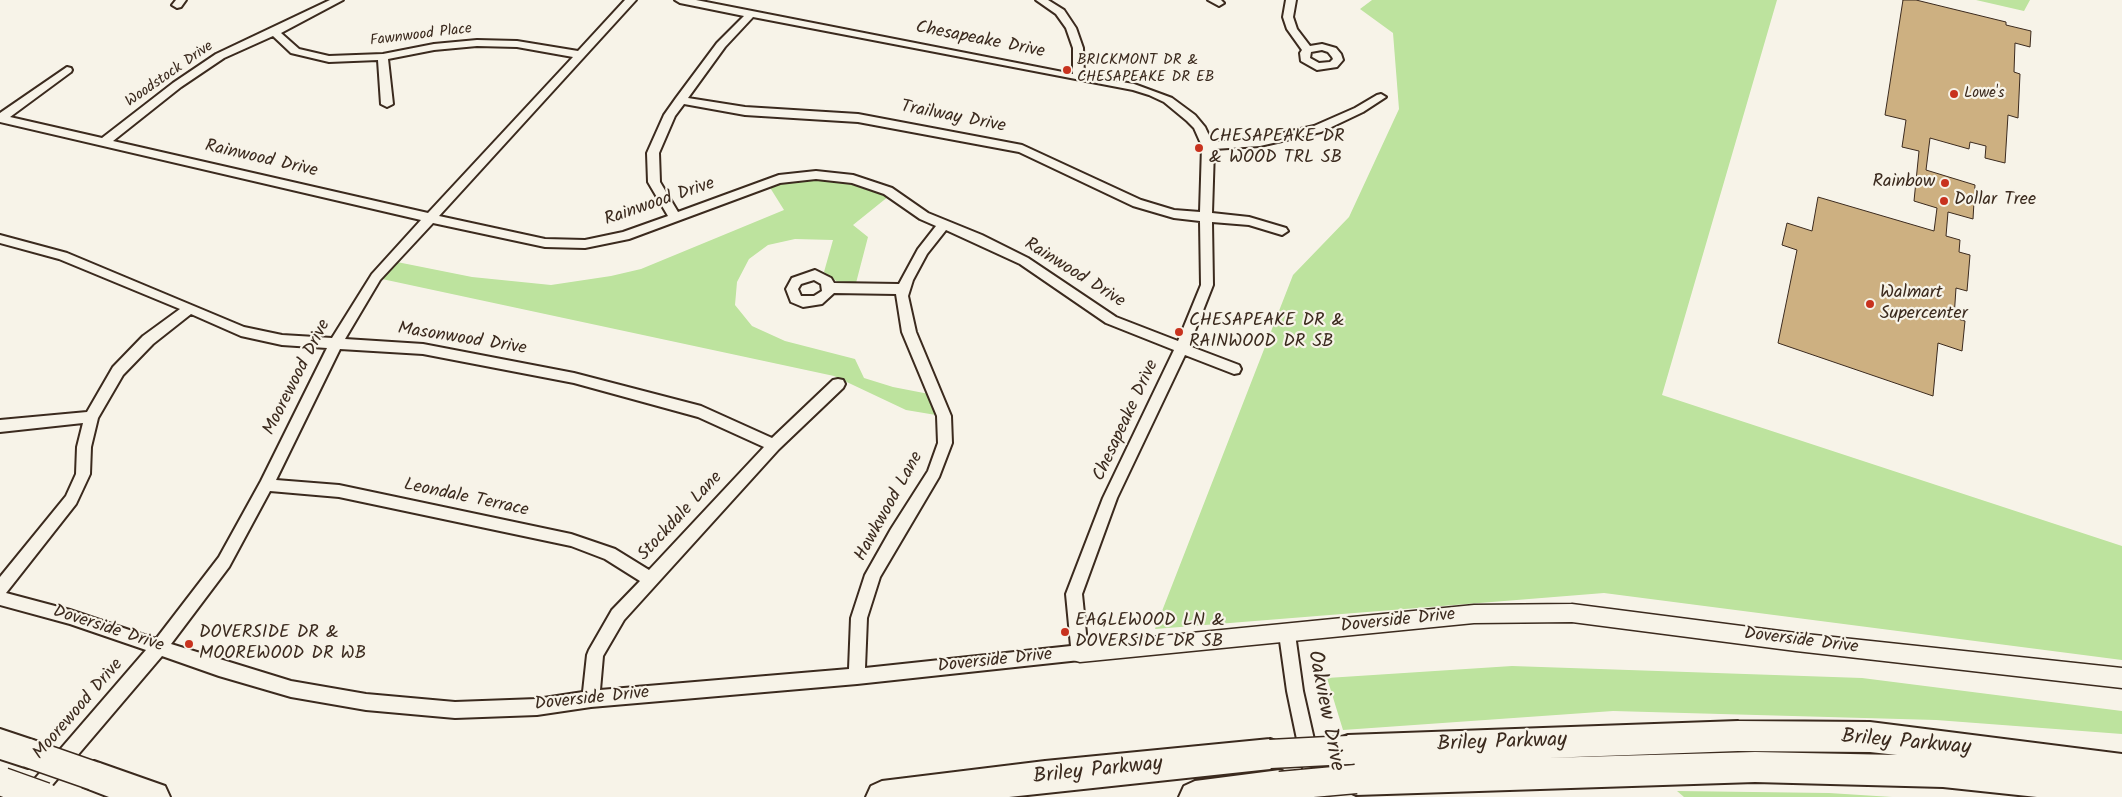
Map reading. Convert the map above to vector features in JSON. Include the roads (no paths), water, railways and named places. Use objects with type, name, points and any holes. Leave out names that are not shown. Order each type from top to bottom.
[{"type":"highway","name":"Briley Parkway","points":[[882,797],[1046,777],[1270,754],[1738,736],[1870,737],[2122,769]]},
{"type":"highway","points":[[1870,737],[2014,744],[2122,757]]},
{"type":"highway","points":[[14,749],[154,797]]},
{"type":"highway","name":"Briley Parkway","points":[[1195,797],[1356,779],[1755,767],[1942,772],[2122,790]]},
{"type":"highway","points":[[1755,767],[1844,778],[1932,784],[2036,797]]},
{"type":"highway","points":[[2,782],[45,797]]},
{"type":"street","name":"Woodstock Drive","points":[[104,142],[178,85],[220,56],[338,0]]},
{"type":"street","name":"Moorewood Drive","points":[[30,797],[160,646],[224,562],[266,485],[336,343],[376,277],[631,0]]},
{"type":"street","name":"Chesapeake Drive","points":[[680,0],[1079,78],[1134,87],[1160,96],[1191,118],[1199,127],[1208,146],[1206,218],[1208,285],[1181,349],[1110,498],[1074,594],[1080,653]]},
{"type":"street","points":[[1042,0],[1060,12],[1071,28],[1078,48],[1079,78]]},
{"type":"street","points":[[1290,0],[1288,17],[1290,23],[1298,40],[1307,50]]},
{"type":"street","points":[[675,218],[654,182],[653,152],[670,115],[680,100],[721,46],[751,14]]},
{"type":"street","name":"Fawnwood Place","points":[[274,32],[295,51],[329,59],[383,57],[434,47],[477,43],[517,44],[580,55]]},
{"type":"street","points":[[383,57],[387,104]]},
{"type":"street","points":[[1,118],[67,70]]},
{"type":"street","points":[[1208,146],[1260,142],[1317,128],[1359,110],[1381,98]]},
{"type":"street","name":"Trailway Drive","points":[[680,100],[746,111],[858,118],[1022,149],[1137,203],[1174,214],[1249,221],[1282,231]]},
{"type":"street","name":"Rainwood Drive","points":[[1,118],[545,243],[585,244],[625,236],[779,179],[816,175],[854,179],[888,191],[924,216],[978,238],[1024,261],[1111,320],[1234,369]]},
{"type":"street","name":"Hawkwood Lane","points":[[857,676],[859,618],[874,575],[934,473],[945,443],[944,416],[909,332],[902,296],[907,280],[922,252],[944,224]]},
{"type":"street","name":"Masonwood Drive","points":[[0,239],[63,256],[241,331],[282,340],[423,348],[574,378],[701,412],[774,445]]},
{"type":"street","points":[[829,288],[904,290]]},
{"type":"street","points":[[0,589],[71,500],[83,474],[84,447],[91,417],[118,371],[148,340],[190,308]]},
{"type":"street","name":"Stockdale Lane","points":[[591,699],[595,655],[618,615],[774,445],[838,384]]},
{"type":"street","points":[[0,426],[91,417]]},
{"type":"street","name":"Leondale Terrace","points":[[266,485],[339,491],[571,540],[610,554],[650,579]]},
{"type":"street","name":"Doverside Drive","points":[[0,598],[70,617],[160,646],[219,668],[291,689],[366,702],[455,710],[537,707],[591,699],[857,676],[1474,614],[1572,613],[1796,642],[2122,678]]},
{"type":"street","name":"Oakview Drive","points":[[1287,634],[1295,691],[1318,797]]},
{"type":"place","name":"BRICKMONT DR & CHESAPEAKE DR EB","points":[[1067,70]]},
{"type":"place","name":"Lowe's","points":[[1954,94]]},
{"type":"place","name":"CHESAPEAKE DR & WOOD TRL SB","points":[[1199,148]]},
{"type":"place","name":"Rainbow","points":[[1945,183]]},
{"type":"place","name":"Dollar Tree","points":[[1944,201]]},
{"type":"place","name":"Walmart Supercenter","points":[[1870,304]]},
{"type":"place","name":"CHESAPEAKE DR & RAINWOOD DR SB","points":[[1179,332]]},
{"type":"place","name":"EAGLEWOOD LN & DOVERSIDE DR SB","points":[[1065,632]]},
{"type":"place","name":"DOVERSIDE DR & MOOREWOOD DR WB","points":[[189,644]]}]
